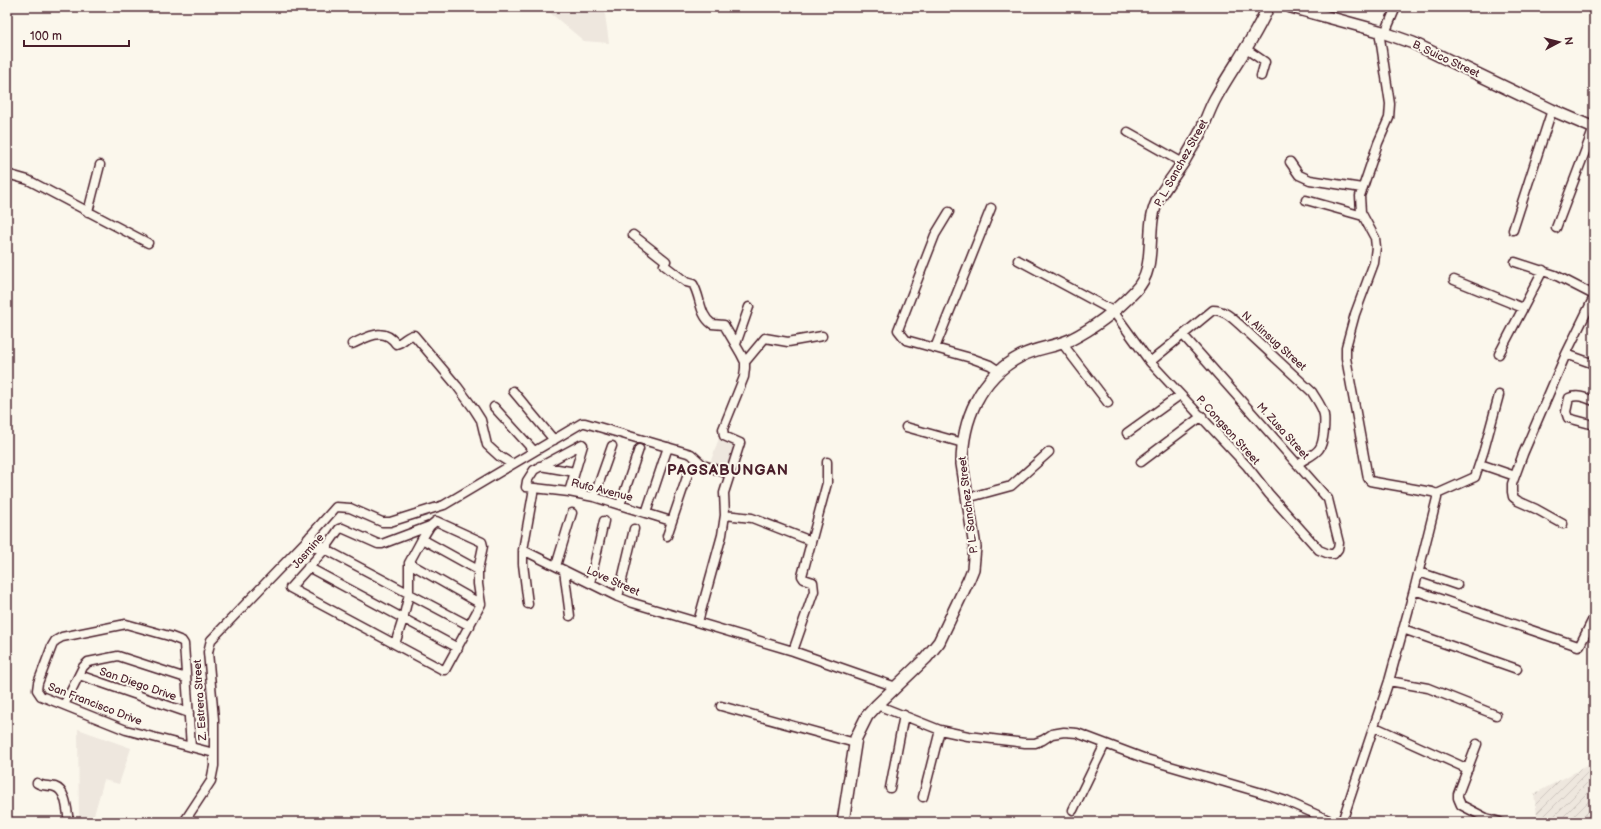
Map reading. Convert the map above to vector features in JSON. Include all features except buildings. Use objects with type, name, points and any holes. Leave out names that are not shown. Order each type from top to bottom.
[{"type":"street","name":"P. L. Sanchez Street","points":[[843,822],[856,738],[867,716],[877,704],[926,658],[939,642],[971,574],[975,559],[975,546],[962,464],[962,443],[967,422],[979,396],[999,371],[1022,356],[1062,343],[1096,324],[1135,291],[1146,275],[1154,210],[1161,195],[1199,135],[1215,98],[1246,50],[1268,7]]},
{"type":"street","name":"B. Suico Street","points":[[1291,7],[1382,32],[1413,43],[1552,110],[1594,128]]},
{"type":"street","points":[[1396,7],[1382,32],[1390,104],[1389,118],[1378,143],[1362,188],[1359,202],[1363,216],[1375,238],[1376,248],[1374,263],[1355,314],[1346,347],[1346,358],[1368,478],[1370,481],[1437,494],[1475,477],[1499,395]]},
{"type":"street","points":[[1246,50],[1265,62],[1261,76]]},
{"type":"street","points":[[1513,230],[1552,110]]},
{"type":"street","points":[[1556,228],[1594,128]]},
{"type":"street","points":[[1128,132],[1182,163]]},
{"type":"street","points":[[1290,162],[1299,175],[1310,180],[1362,188]]},
{"type":"street","points":[[88,212],[100,165]]},
{"type":"street","points":[[7,174],[28,180],[148,243]]},
{"type":"street","points":[[1306,200],[1363,216]]},
{"type":"street","points":[[935,348],[991,208]]},
{"type":"street","points":[[949,212],[935,235],[898,330],[901,336],[906,340],[971,358],[990,365],[999,371]]},
{"type":"street","points":[[633,235],[666,261],[664,265],[686,282],[693,284],[697,290],[704,315],[712,324],[724,325],[745,362],[744,377],[723,428],[724,436],[740,443],[724,493],[725,515],[722,535],[698,622]]},
{"type":"street","points":[[1018,260],[1113,311]]},
{"type":"street","points":[[1515,262],[1555,275],[1594,296],[1566,354],[1515,476],[1512,492],[1513,497],[1518,501],[1563,524]]},
{"type":"street","points":[[1499,354],[1543,270]]},
{"type":"street","points":[[1454,280],[1523,308]]},
{"type":"street","points":[[736,344],[749,307]]},
{"type":"street","name":"N. Alinsug Street","points":[[1150,362],[1213,310],[1218,310],[1226,314],[1239,324],[1312,392],[1324,415],[1324,430],[1320,449],[1298,464]]},
{"type":"street","name":"P. Congson Street","points":[[1113,311],[1150,362],[1247,466],[1269,494],[1319,550],[1329,554],[1334,554]]},
{"type":"street","points":[[352,344],[379,334],[387,335],[396,344],[409,336],[414,335],[457,386],[474,409],[481,420],[487,445],[499,456],[512,464],[582,423],[585,423],[691,454],[703,465],[729,474]]},
{"type":"street","name":"M. Zusa Street","points":[[1183,334],[1328,499],[1339,543],[1338,549],[1334,554]]},
{"type":"street","points":[[745,362],[765,338],[788,342],[822,336]]},
{"type":"street","points":[[1062,343],[1108,403]]},
{"type":"street","points":[[1566,354],[1594,364]]},
{"type":"street","points":[[513,391],[554,440]]},
{"type":"street","points":[[1127,433],[1180,395]]},
{"type":"street","points":[[1594,401],[1579,396],[1573,396],[1570,398],[1566,412],[1568,418],[1594,425]]},
{"type":"street","points":[[494,407],[534,451]]},
{"type":"street","points":[[1142,462],[1202,416]]},
{"type":"street","points":[[906,427],[962,443]]},
{"type":"street","points":[[540,466],[581,444],[583,445],[569,492]]},
{"type":"street","points":[[594,497],[612,446]]},
{"type":"street","points":[[646,513],[668,447]]},
{"type":"street","points":[[620,505],[639,449]]},
{"type":"street","points":[[967,498],[1011,486],[1049,452]]},
{"type":"street","points":[[793,651],[814,591],[813,582],[802,577],[827,482],[826,462]]},
{"type":"street","name":"Z. Estrera Street","points":[[184,822],[211,781],[214,753],[214,720],[208,652],[211,640],[308,539],[336,507],[350,508],[382,522],[390,522],[444,505],[512,464]]},
{"type":"street","points":[[1480,464],[1515,476]]},
{"type":"street","points":[[540,466],[575,472]]},
{"type":"street","name":"Rufo Avenue","points":[[540,466],[531,474],[526,487],[569,492],[594,497],[671,521]]},
{"type":"street","points":[[667,536],[688,474]]},
{"type":"street","points":[[528,604],[522,550],[534,488]]},
{"type":"street","points":[[1342,822],[1389,681],[1419,572],[1437,494]]},
{"type":"street","points":[[556,566],[572,513]]},
{"type":"street","points":[[725,515],[752,518],[811,541]]},
{"type":"street","points":[[590,583],[604,520]]},
{"type":"street","points":[[433,524],[482,542],[483,546],[478,570],[478,584],[481,604],[447,669],[443,670],[395,644],[409,594],[409,564],[422,539],[433,524]]},
{"type":"street","name":"Jasmine","points":[[395,644],[290,588],[339,529],[342,528],[378,544],[382,544],[433,524]]},
{"type":"street","points":[[618,598],[634,529]]},
{"type":"street","points":[[308,539],[316,548],[324,548],[470,626]]},
{"type":"street","points":[[422,539],[478,570]]},
{"type":"street","name":"Love Street","points":[[522,550],[618,598],[793,651],[896,686]]},
{"type":"street","points":[[409,564],[481,604]]},
{"type":"street","points":[[308,567],[458,648]]},
{"type":"street","points":[[564,570],[570,616]]},
{"type":"street","points":[[1419,572],[1457,586]]},
{"type":"street","points":[[1414,590],[1578,646],[1580,645],[1594,617]]},
{"type":"street","name":"San Francisco Drive","points":[[186,678],[184,644],[182,641],[169,636],[122,624],[58,639],[52,646],[38,683],[37,690],[38,693],[64,705],[126,730],[214,753]]},
{"type":"street","points":[[1403,629],[1517,669]]},
{"type":"street","points":[[64,705],[79,675],[88,662],[118,656],[186,678],[191,747]]},
{"type":"street","name":"San Diego Drive","points":[[79,675],[189,713]]},
{"type":"street","points":[[1389,681],[1428,688],[1496,715]]},
{"type":"street","points":[[877,704],[940,730],[968,736],[1025,743],[1043,740],[1052,734],[1064,732],[1077,733],[1105,744],[1291,803],[1333,822]]},
{"type":"street","points":[[721,706],[855,743]]},
{"type":"street","points":[[890,788],[904,716]]},
{"type":"street","points":[[1374,727],[1468,769]]},
{"type":"street","points":[[923,797],[940,730]]},
{"type":"street","points":[[1073,810],[1105,744]]},
{"type":"street","points":[[1477,744],[1458,794],[1459,801],[1461,805],[1486,818],[1500,822]]},
{"type":"street","points":[[37,783],[42,786],[56,787],[60,790],[64,796],[69,822]]},
{"type":"shaded area","points":[[543,7],[604,7],[609,43],[584,41]]},
{"type":"shaded area","points":[[719,438],[735,444],[725,471],[709,466]]},
{"type":"shaded area","points":[[78,729],[131,748],[119,784],[104,780],[92,822],[79,822]]},
{"type":"shaded area","points":[[1594,762],[1594,822],[1538,822],[1534,794]]},
{"type":"district","name":"PAGSABUNGAN","points":[[728,470]]}]
